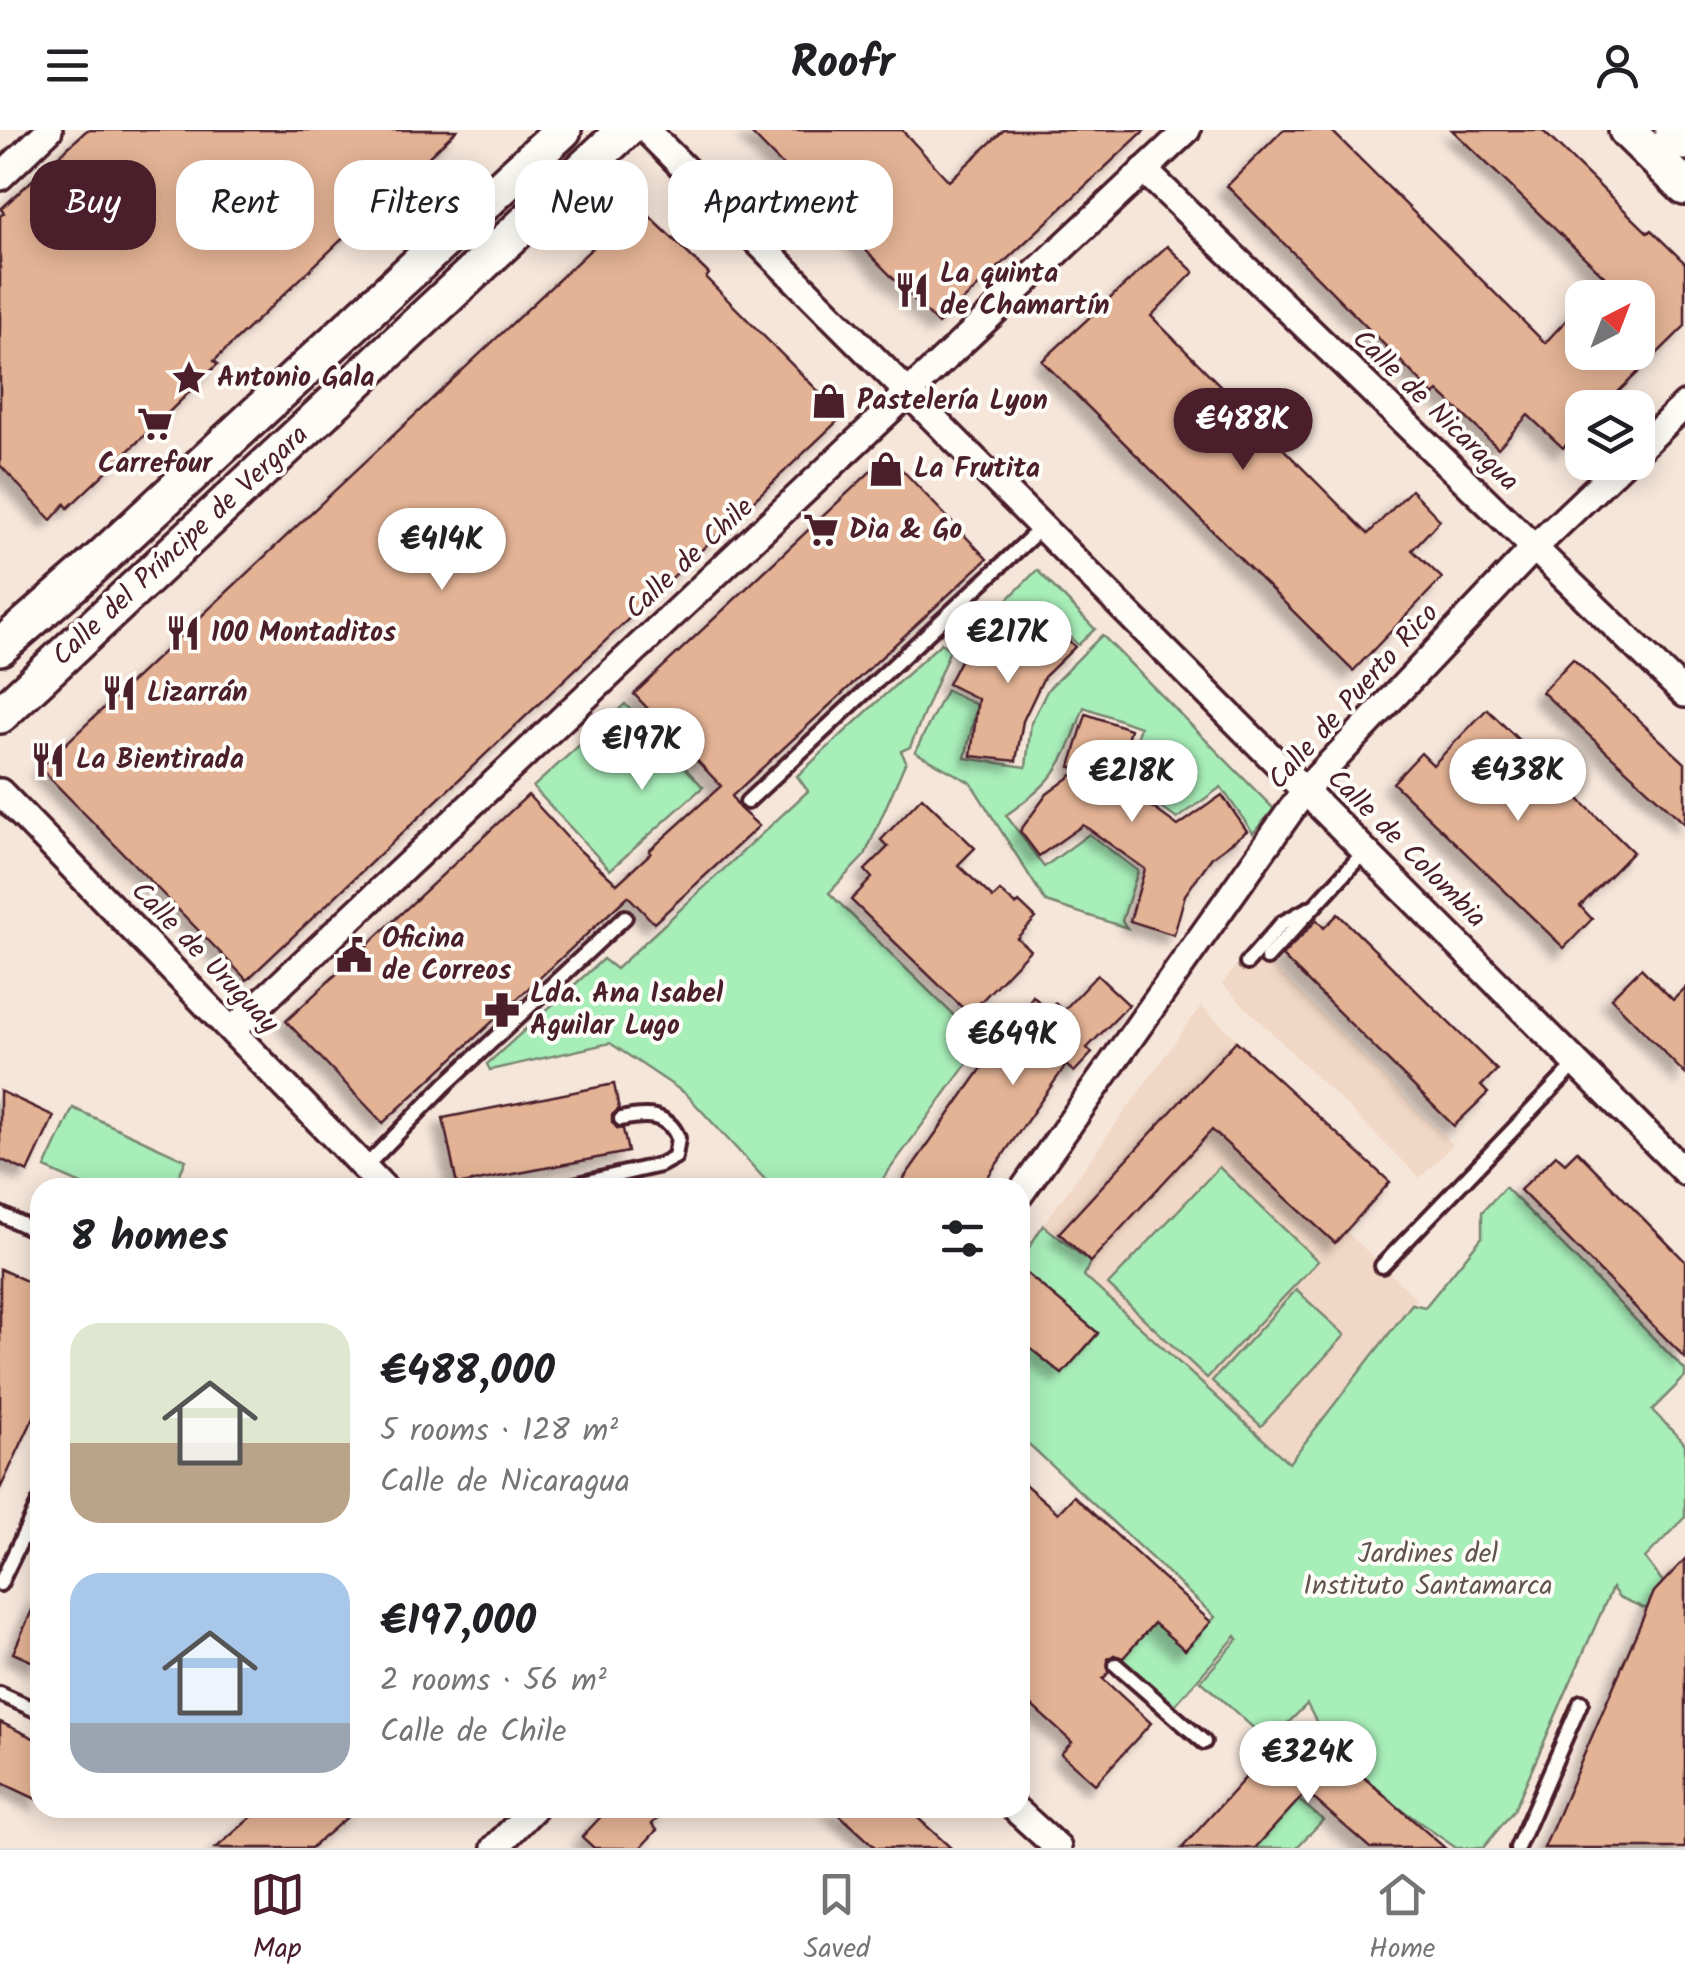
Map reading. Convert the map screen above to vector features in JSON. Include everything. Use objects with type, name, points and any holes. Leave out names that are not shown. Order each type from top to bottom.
[{"type":"main road","name":"Calle del Príncipe de Vergara","points":[[0,646],[104,556],[564,130]]},
{"type":"main road","name":"Calle del Príncipe de Vergara","points":[[0,715],[626,130]]},
{"type":"main road","points":[[1628,130],[1685,187]]},
{"type":"main road","points":[[1673,130],[1685,142]]},
{"type":"street","points":[[0,177],[47,130]]},
{"type":"street","name":"Calle de Colombia","points":[[646,130],[1685,1172]]},
{"type":"street","name":"Calle de Chile","points":[[232,1030],[1187,130]]},
{"type":"street","name":"Calle de Nicaragua","points":[[1144,170],[1685,694]]},
{"type":"street","points":[[1655,434],[1685,405]]},
{"type":"street","name":"Calle de Puerto Rico","points":[[1030,1180],[1305,790],[1534,548],[1605,480]]},
{"type":"street","name":"Calle de Uruguay","points":[[0,792],[375,1178]]},
{"type":"street","points":[[495,1848],[524,1818]]},
{"type":"street","points":[[1025,1818],[1058,1848]]},
{"type":"lane","points":[[747,802],[1042,526]]},
{"type":"lane","points":[[1267,958],[1365,851]]},
{"type":"lane","points":[[1248,963],[1282,923],[1318,902]]},
{"type":"lane","points":[[365,1167],[445,1085],[625,917]]},
{"type":"lane","points":[[1382,1266],[1576,1063]]},
{"type":"lane","points":[[604,1178],[675,1158],[678,1138],[670,1124],[645,1114],[621,1118]]},
{"type":"lane","points":[[0,1214],[30,1228]]},
{"type":"lane","points":[[0,1584],[30,1522]]},
{"type":"lane","points":[[1116,1665],[1204,1742]]},
{"type":"lane","points":[[0,1694],[30,1708]]},
{"type":"lane","points":[[1517,1848],[1581,1702]]},
{"type":"shaded area","points":[[1262,954],[1453,1145],[1420,1178],[1222,984],[1242,958],[1252,967]]},
{"type":"shaded area","points":[[1201,1006],[1390,1182],[1346,1231],[1417,1299],[1289,1464],[1083,1276],[1090,1262],[1059,1233],[1043,1225]]},
{"type":"green space","points":[[1037,570],[1095,629],[1078,645],[1043,609],[1002,651],[972,635]]},
{"type":"green space","points":[[1102,635],[1274,809],[1253,833],[1221,787],[1177,819],[1122,779],[1140,727],[1084,707],[1057,769],[1006,815],[1044,867],[1089,834],[1138,871],[1122,921],[1127,928],[1046,902],[971,783],[915,752],[946,690],[977,705],[965,758],[1026,767],[1031,723],[1048,689]]},
{"type":"green space","points":[[941,643],[950,650],[910,747],[901,751],[906,761],[865,855],[829,893],[982,1043],[884,1178],[764,1178],[686,1094],[610,1043],[490,1070],[487,1064],[603,959],[616,969],[808,791],[797,776]]},
{"type":"green space","points":[[625,704],[703,787],[610,870],[533,787]]},
{"type":"green space","points":[[73,1108],[186,1160],[178,1178],[68,1178],[45,1168]]},
{"type":"green space","points":[[1219,1167],[1318,1261],[1207,1378],[1108,1285]]},
{"type":"green space","name":"Jardines del Instituto Santamarca","points":[[1505,1187],[1685,1370],[1685,1377],[1652,1410],[1685,1444],[1685,1517],[1645,1558],[1663,1582],[1646,1609],[1619,1597],[1612,1588],[1514,1810],[1483,1848],[1456,1848],[1334,1756],[1307,1704],[1269,1742],[1201,1681],[1238,1639],[1236,1636],[1173,1707],[1120,1660],[1155,1623],[1185,1650],[1215,1617],[1030,1445],[1030,1348],[1062,1374],[1098,1334],[1030,1276],[1030,1246],[1043,1225],[1090,1262],[1084,1276],[1289,1463],[1412,1304],[1425,1307],[1482,1237],[1482,1212]]},
{"type":"green space","points":[[1296,1290],[1345,1335],[1261,1426],[1212,1381]]},
{"type":"green space","points":[[1299,1800],[1323,1820],[1296,1848],[1255,1848]]},
{"type":"building","points":[[87,130],[457,130],[425,160],[334,160],[334,247],[214,361],[218,364],[166,415],[51,520],[0,465],[0,216],[4,213],[1,209],[30,182],[30,250],[156,250],[156,160],[54,160]]},
{"type":"building","points":[[748,130],[902,130],[949,181],[1004,130],[1145,130],[938,324],[866,250],[893,250],[893,160],[777,160]]},
{"type":"building","points":[[1283,130],[1331,130],[1545,343],[1565,321],[1565,370],[1640,370],[1620,390],[1565,390],[1563,448],[1528,415],[1498,448],[1438,391],[1434,395],[1227,186]]},
{"type":"building","points":[[1452,130],[1542,130],[1648,233],[1651,230],[1685,263],[1685,326],[1655,356],[1655,280],[1604,280]]},
{"type":"building","points":[[648,215],[668,234],[668,250],[684,250],[709,274],[706,278],[843,416],[247,980],[40,768],[590,250],[648,250]]},
{"type":"building","points":[[1167,246],[1194,272],[1151,316],[1368,534],[1411,490],[1440,520],[1412,550],[1442,578],[1353,671],[1042,361]]},
{"type":"building","points":[[888,455],[987,559],[732,796],[759,826],[654,923],[628,896],[383,1123],[286,1021],[528,795],[617,884],[651,853],[721,786],[634,694]]},
{"type":"building","points":[[1043,613],[1075,647],[1044,677],[1023,721],[1016,761],[971,756],[978,699],[948,684],[970,641],[1001,656]]},
{"type":"building","points":[[1573,659],[1685,763],[1685,824],[1542,692]]},
{"type":"building","points":[[1487,709],[1633,852],[1580,906],[1592,919],[1564,948],[1393,783],[1421,753],[1433,765]]},
{"type":"building","points":[[1086,714],[1130,729],[1116,780],[1178,826],[1222,795],[1247,831],[1212,857],[1185,895],[1174,935],[1130,921],[1145,869],[1083,825],[1039,856],[1020,831],[1047,794],[1082,768],[1070,767]]},
{"type":"building","points":[[922,797],[975,848],[958,865],[993,898],[1000,891],[1036,918],[1017,938],[1030,950],[969,1014],[851,900],[872,878],[865,870],[888,847],[881,840]]},
{"type":"building","points":[[1338,914],[1497,1070],[1481,1086],[1488,1093],[1454,1126],[1282,956],[1317,920],[1324,928]]},
{"type":"building","points":[[1641,968],[1673,1000],[1685,988],[1685,1074],[1611,998]]},
{"type":"building","points":[[1097,975],[1129,1005],[1087,1048],[1092,1053],[1074,1072],[1066,1065],[987,1178],[904,1178],[1033,996],[1048,1011],[1055,1003],[1063,1011]]},
{"type":"building","points":[[1236,1041],[1390,1182],[1335,1243],[1212,1130],[1090,1262],[1059,1233]]},
{"type":"building","points":[[614,1084],[619,1109],[612,1115],[612,1122],[623,1129],[628,1152],[493,1178],[456,1178],[443,1118]]},
{"type":"building","points":[[0,1091],[54,1116],[28,1172],[0,1159]]},
{"type":"building","points":[[1577,1151],[1685,1261],[1685,1358],[1520,1190],[1556,1155],[1565,1163]]},
{"type":"building","points":[[0,1269],[30,1282],[30,1425],[0,1489]]},
{"type":"building","points":[[1030,1276],[1098,1333],[1062,1374],[1030,1348]]},
{"type":"building","points":[[1030,1489],[1058,1513],[1074,1496],[1211,1622],[1185,1650],[1154,1623],[1123,1658],[1114,1655],[1108,1659],[1109,1672],[1103,1679],[1151,1723],[1095,1784],[1061,1754],[1072,1742],[1030,1704]]},
{"type":"building","points":[[1685,1559],[1685,1848],[1544,1848],[1654,1592]]},
{"type":"building","points":[[30,1615],[30,1661],[13,1653]]},
{"type":"building","points":[[0,1722],[30,1736],[30,1796],[0,1782]]},
{"type":"building","points":[[1285,1740],[1319,1771],[1334,1756],[1351,1771],[1353,1768],[1445,1848],[1370,1848],[1306,1792],[1255,1848],[1182,1848],[1267,1754],[1271,1757]]},
{"type":"building","points":[[250,1818],[346,1818],[311,1848],[216,1848]]},
{"type":"building","points":[[600,1818],[658,1818],[652,1824],[657,1830],[640,1848],[594,1848],[582,1837]]},
{"type":"building","points":[[843,1818],[918,1818],[951,1848],[876,1848]]},
{"type":"place","name":"La quinta de Chamartín","points":[[912,290]]},
{"type":"place","name":"Antonio Gala","points":[[189,378]]},
{"type":"place","name":"Pastelería Lyon","points":[[829,401]]},
{"type":"place","name":"Carrefour","points":[[155,424]]},
{"type":"place","name":"La Frutita","points":[[886,469]]},
{"type":"place","name":"Dia & Go","points":[[821,530]]},
{"type":"place","name":"100 Montaditos","points":[[183,633]]},
{"type":"place","name":"Lizarrán","points":[[119,693]]},
{"type":"place","name":"La Bientirada","points":[[48,760]]},
{"type":"place","name":"Oficina de Correos","points":[[354,955]]},
{"type":"place","name":"Lda. Ana Isabel Aguilar Lugo","points":[[502,1010]]}]
